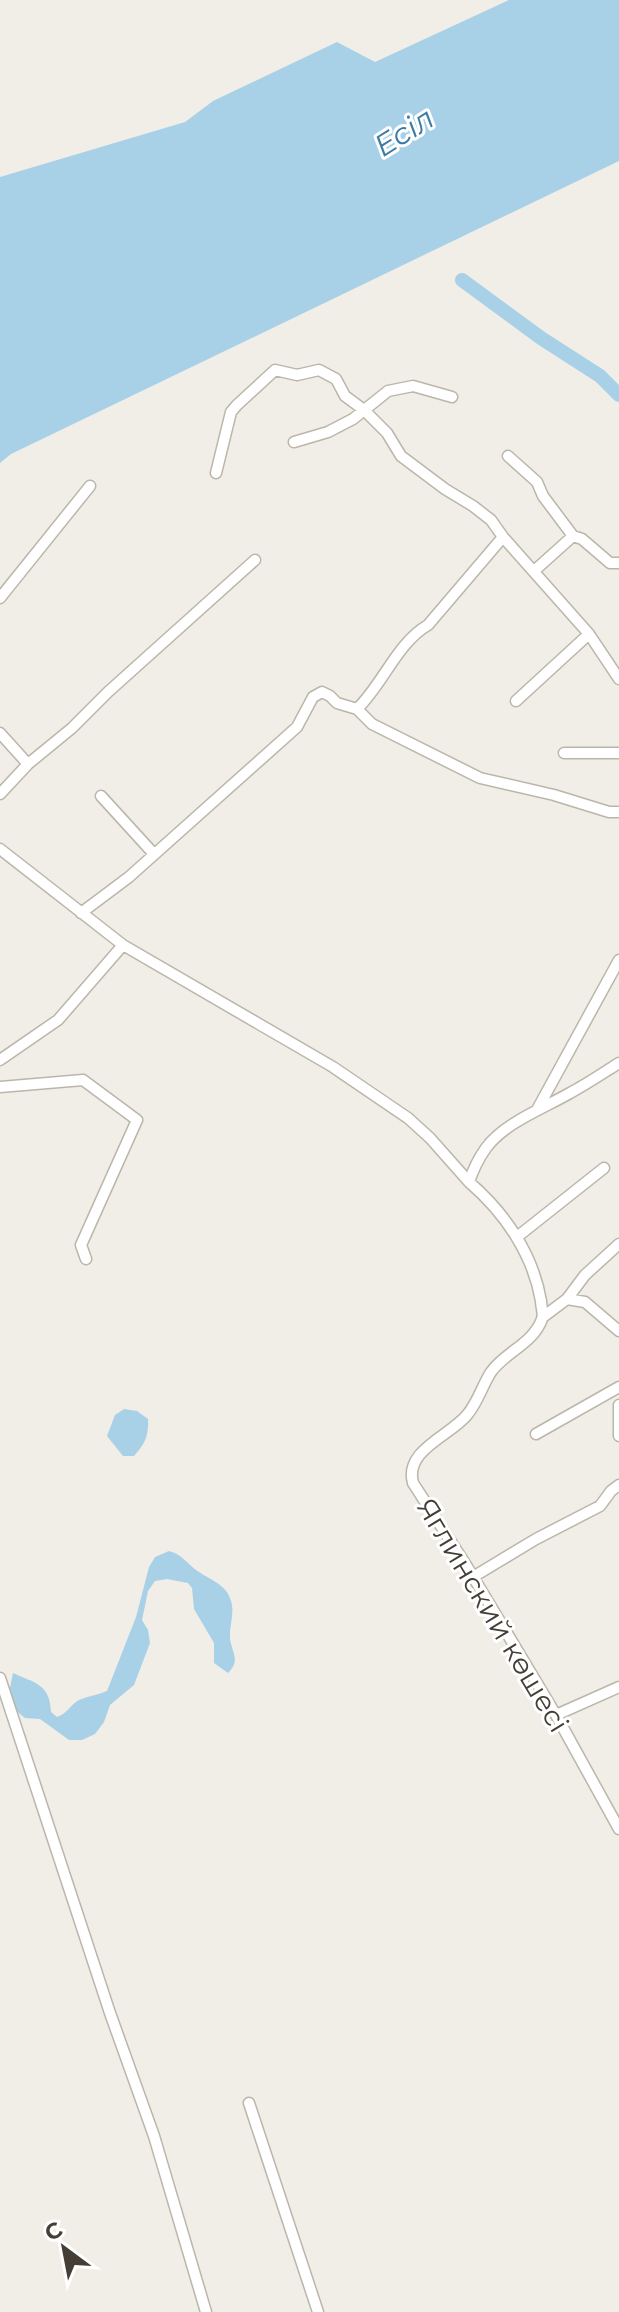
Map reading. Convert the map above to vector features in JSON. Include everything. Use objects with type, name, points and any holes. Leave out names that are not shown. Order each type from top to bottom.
[{"type":"street","points":[[216,473],[231,412],[275,370],[297,375],[319,370],[336,379],[345,396],[387,433],[401,456],[491,520],[589,634],[619,679]]},
{"type":"street","points":[[294,442],[328,432],[353,419],[388,391],[413,386],[452,397]]},
{"type":"street","points":[[508,456],[537,482],[543,496],[573,536],[582,539],[610,563],[619,563]]},
{"type":"street","points":[[0,598],[90,486]]},
{"type":"street","points":[[534,571],[573,536]]},
{"type":"street","points":[[357,709],[372,695],[418,630],[428,625],[503,537]]},
{"type":"street","points":[[0,794],[23,773],[28,764],[72,728],[255,560]]},
{"type":"street","points":[[516,701],[589,634]]},
{"type":"street","points":[[81,913],[129,877],[297,727],[313,697],[322,692],[337,703],[357,709],[372,724],[480,778],[619,812]]},
{"type":"street","points":[[0,733],[28,764]]},
{"type":"street","points":[[564,753],[619,753]]},
{"type":"street","points":[[101,796],[153,853]]},
{"type":"street","points":[[0,849],[123,945],[333,1067],[396,1110],[430,1138],[480,1192],[530,1257],[543,1317]]},
{"type":"street","points":[[0,1060],[58,1020],[123,945]]},
{"type":"street","points":[[538,1108],[619,960]]},
{"type":"street","points":[[469,1182],[487,1146],[538,1108],[619,1063]]},
{"type":"street","points":[[0,1087],[83,1080],[137,1120],[81,1245],[86,1259]]},
{"type":"street","points":[[517,1237],[604,1168]]},
{"type":"street","name":"Яглинский көшесі","points":[[619,1244],[585,1275],[567,1299],[543,1317],[532,1336],[492,1371],[465,1417],[428,1445],[413,1465],[411,1475],[413,1483],[556,1715],[619,1829]]},
{"type":"street","points":[[567,1299],[585,1302],[619,1331]]},
{"type":"street","points":[[536,1434],[619,1387]]},
{"type":"street","points":[[619,1405],[619,1436]]},
{"type":"street","points":[[473,1577],[536,1539],[600,1506],[619,1485]]},
{"type":"street","points":[[0,1678],[110,2013],[154,2136],[206,2312]]},
{"type":"street","points":[[556,1715],[619,1687]]},
{"type":"street","points":[[249,2103],[318,2312]]},
{"type":"water","name":"Есіл","points":[[509,0],[619,0],[619,161],[11,454],[0,463],[0,177],[185,122],[213,101],[337,42],[375,62]]},
{"type":"water","points":[[124,1409],[137,1411],[148,1419],[146,1439],[134,1456],[123,1456],[107,1436],[115,1415]]},
{"type":"water","points":[[169,1551],[229,1595],[232,1606],[230,1639],[235,1660],[228,1673],[214,1663],[214,1643],[194,1609],[192,1588],[188,1583],[167,1579],[155,1581],[148,1591],[142,1620],[150,1643],[134,1685],[110,1705],[104,1722],[95,1734],[82,1740],[69,1740],[40,1719],[25,1718],[15,1710],[9,1693],[13,1673],[44,1690],[51,1712],[57,1717],[79,1700],[107,1691],[136,1617],[149,1567],[155,1557]]},
{"type":"waterway","points":[[462,280],[541,338],[600,376],[619,395]]}]
